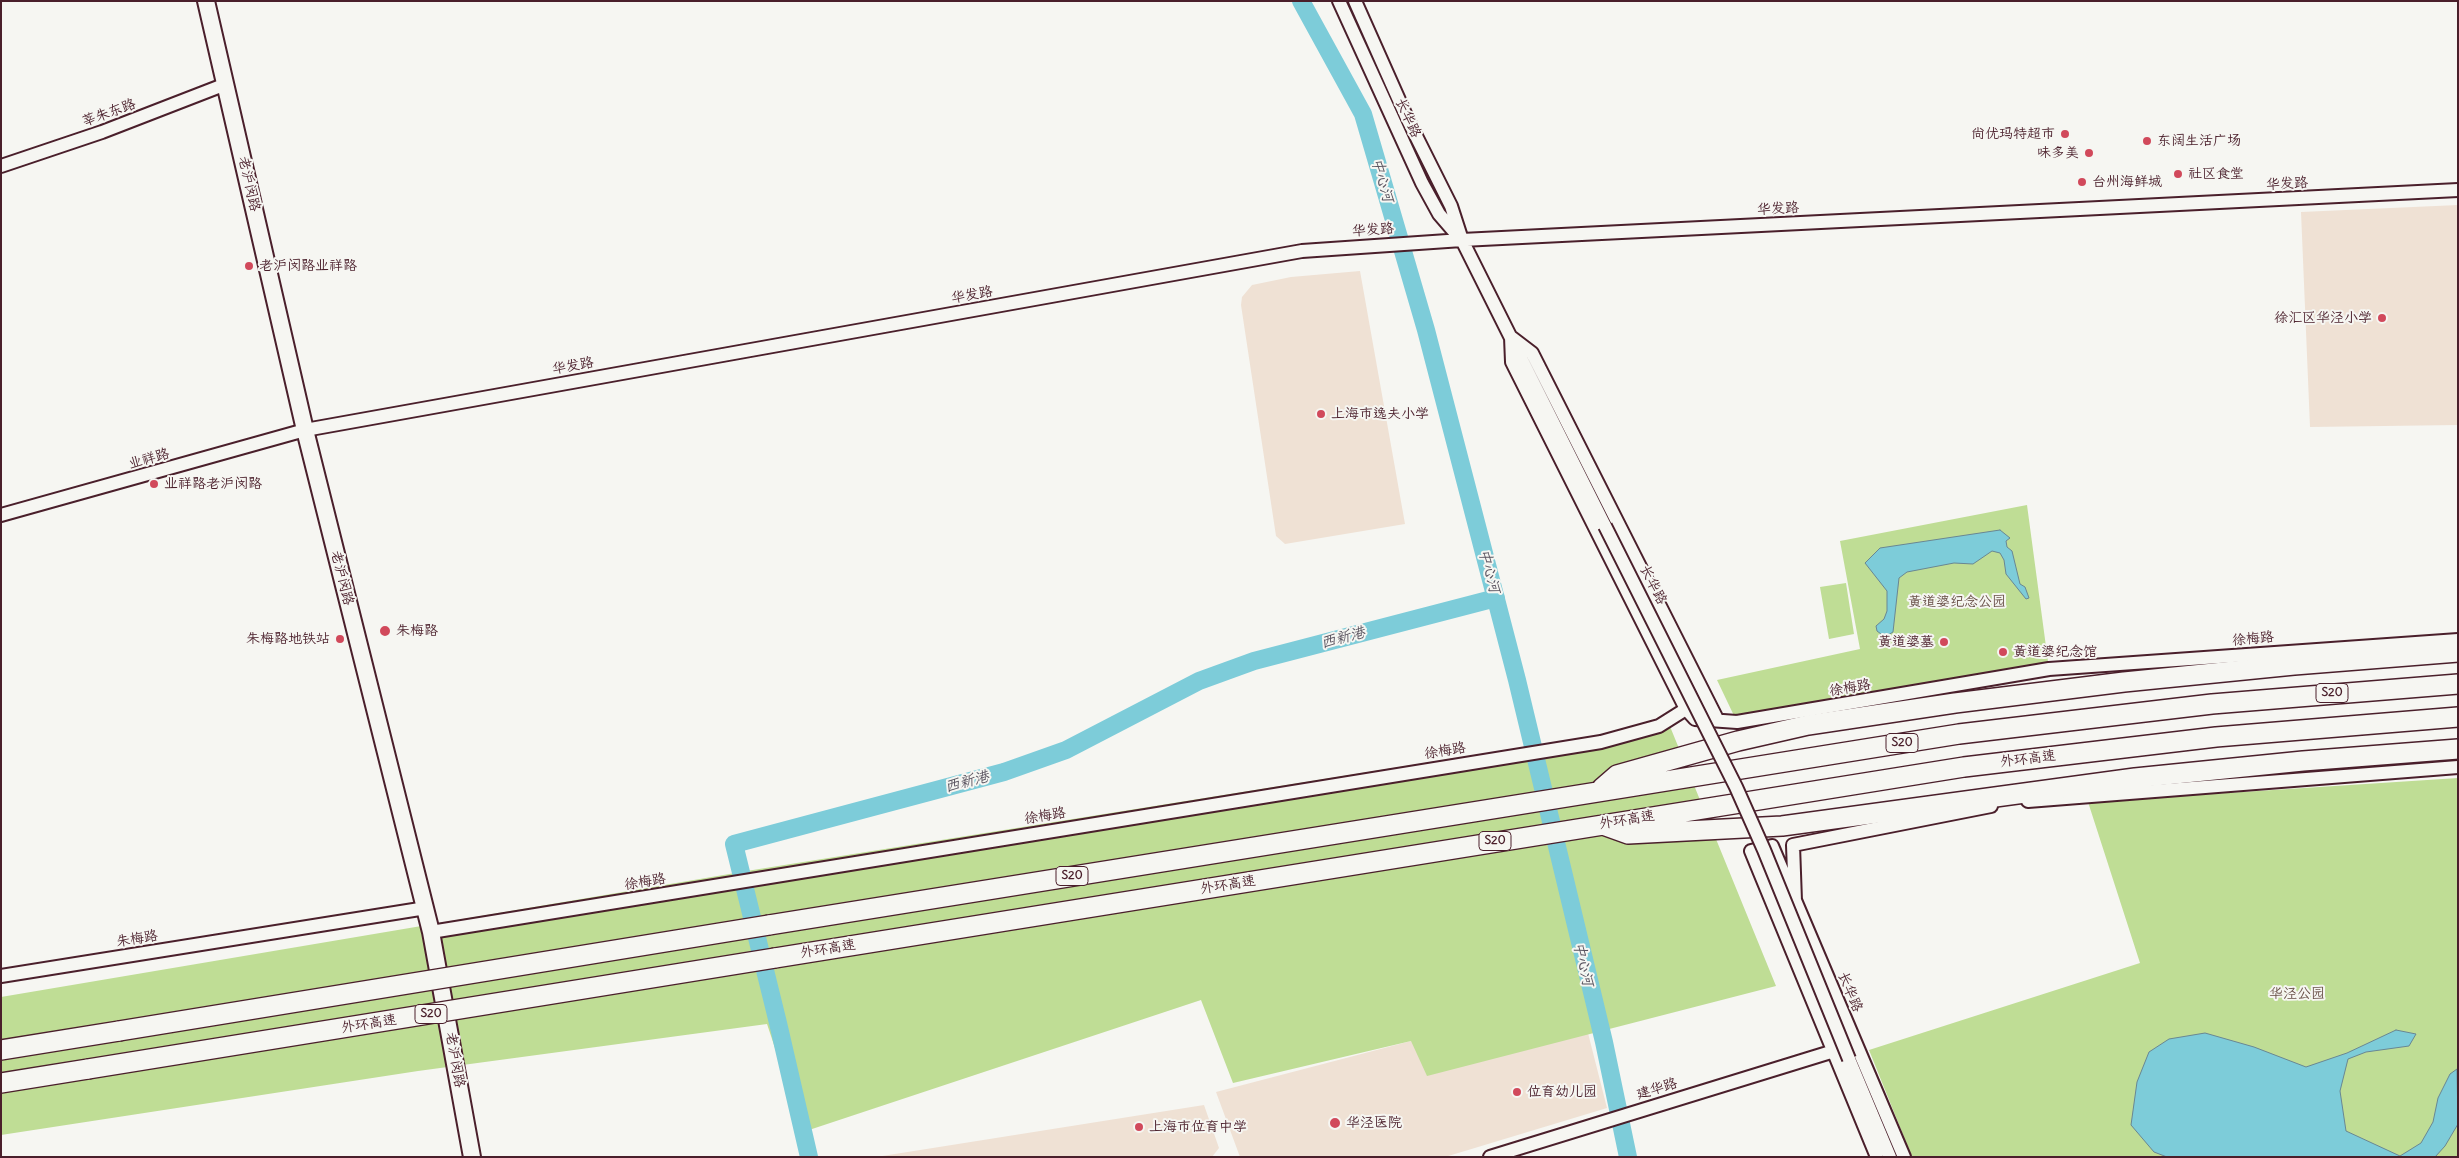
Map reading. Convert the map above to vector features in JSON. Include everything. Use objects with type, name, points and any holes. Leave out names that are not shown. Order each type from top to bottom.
[{"type":"highway","points":[[1598,791],[1617,775],[1738,741],[1808,725],[2124,682],[2294,665],[2458,652]]},
{"type":"highway","name":"S20","points":[[1,1050],[1941,737],[2207,705],[2458,684]]},
{"type":"highway","name":"外环高速","points":[[1,1083],[1964,767],[2211,738],[2458,717]]},
{"type":"highway","points":[[1602,824],[1628,834],[1782,826],[2126,779],[2303,761],[2458,749]]},
{"type":"main road","name":"老沪闵路","points":[[206,1],[305,430],[426,908],[472,1157]]},
{"type":"street","name":"长华路","points":[[1339,1],[1422,183],[1439,214],[1462,240]]},
{"type":"street","name":"长华路","points":[[1355,1],[1407,118],[1451,206],[1462,240],[1736,787],[1764,850],[1890,1157]]},
{"type":"street","name":"莘朱东路","points":[[1,166],[102,132],[226,84]]},
{"type":"street","name":"华发路","points":[[305,430],[1265,257],[1373,244],[2458,190]]},
{"type":"street","name":"长华路","points":[[1511,337],[1512,362],[1686,709]]},
{"type":"street","name":"长华路","points":[[1511,337],[1532,353],[1717,719]]},
{"type":"street","name":"业祥路","points":[[1,515],[305,430]]},
{"type":"street","name":"徐梅路","points":[[431,932],[1601,742],[1659,726],[1686,709],[1694,718],[1737,722],[2049,669],[2458,640]]},
{"type":"street","points":[[1795,901],[1793,846],[2007,803],[2458,767]]},
{"type":"street","name":"长华路","points":[[1877,1157],[1751,851],[1772,846],[1904,1157]]},
{"type":"street","name":"朱梅路","points":[[1,976],[426,908]]},
{"type":"street","name":"建华路","points":[[1490,1157],[1834,1051]]},
{"type":"shaded area","name":"徐汇区华泾小学","points":[[2458,205],[2458,425],[2310,427],[2301,212]]},
{"type":"shaded area","name":"上海市逸夫小学","points":[[1360,271],[1405,524],[1285,544],[1276,536],[1241,305],[1242,297],[1252,285],[1291,277]]},
{"type":"shaded area","points":[[1588,1033],[1607,1108],[1445,1157],[1240,1157],[1216,1092],[1411,1041]]},
{"type":"shaded area","name":"上海市位育中学","points":[[1204,1105],[1219,1148],[1212,1157],[876,1157]]},
{"type":"green space","name":"黄道婆纪念公园","points":[[2027,505],[2049,669],[1737,722],[1717,680],[1860,649],[1840,541]]},
{"type":"green space","points":[[1846,583],[1854,634],[1829,639],[1820,587]]},
{"type":"green space","points":[[1669,724],[1776,986],[1427,1076],[1411,1041],[1233,1083],[1201,1000],[803,1132],[767,1024],[418,1071],[1,1135],[1,997],[753,870]]},
{"type":"green space","name":"华泾公园","points":[[2458,778],[2458,1157],[1912,1157],[1869,1050],[2140,963],[2088,802]]},
{"type":"water","points":[[2000,530],[2010,538],[2006,541],[2007,547],[2012,551],[2020,584],[2025,587],[2029,598],[2026,599],[2006,574],[2004,560],[2000,553],[1992,551],[1973,564],[1954,563],[1907,572],[1899,578],[1893,632],[1885,637],[1877,631],[1876,626],[1884,619],[1887,611],[1887,591],[1865,563],[1880,548]]},
{"type":"water","points":[[2396,1030],[2416,1034],[2409,1046],[2366,1052],[2348,1059],[2340,1091],[2346,1131],[2400,1156],[2421,1143],[2433,1122],[2438,1098],[2450,1074],[2457,1069],[2458,1124],[2445,1146],[2435,1157],[2167,1157],[2154,1152],[2131,1125],[2137,1082],[2149,1052],[2169,1039],[2205,1033],[2254,1047],[2306,1067],[2347,1053]]},
{"type":"waterway","name":"中心河","points":[[1301,1],[1363,114],[1426,330],[1517,680],[1604,1042],[1628,1157]]},
{"type":"waterway","name":"西新港","points":[[809,1157],[734,844],[1004,772],[1066,750],[1199,681],[1254,661],[1496,598]]},
{"type":"place","name":"尚优玛特超市","points":[[2065,134]]},
{"type":"place","name":"东阔生活广场","points":[[2147,141]]},
{"type":"place","name":"味多美","points":[[2089,153]]},
{"type":"place","name":"社区食堂","points":[[2178,174]]},
{"type":"place","name":"台州海鲜城","points":[[2082,182]]},
{"type":"place","name":"老沪闵路业祥路","points":[[249,266]]},
{"type":"place","name":"徐汇区华泾小学","points":[[2382,318]]},
{"type":"place","name":"上海市逸夫小学","points":[[1321,414]]},
{"type":"place","name":"业祥路老沪闵路","points":[[154,484]]},
{"type":"place","name":"朱梅路","points":[[385,631]]},
{"type":"place","name":"朱梅路地铁站","points":[[340,639]]},
{"type":"place","name":"黄道婆墓","points":[[1944,642]]},
{"type":"place","name":"黄道婆纪念馆","points":[[2003,652]]},
{"type":"place","name":"位育幼儿园","points":[[1517,1092]]},
{"type":"place","name":"华泾医院","points":[[1335,1123]]},
{"type":"place","name":"上海市位育中学","points":[[1139,1127]]}]
